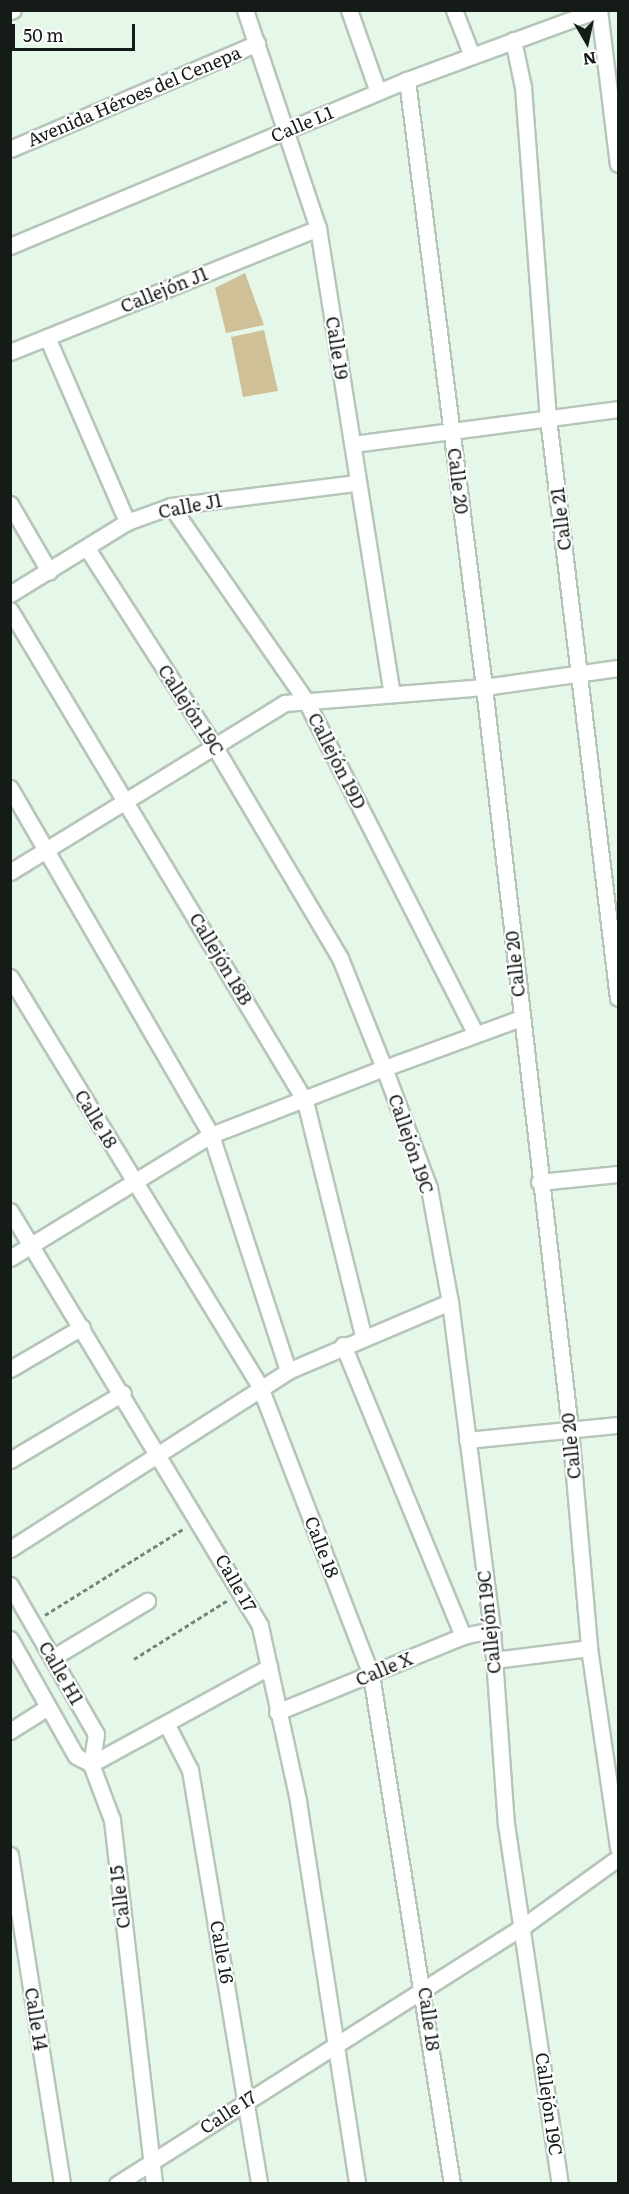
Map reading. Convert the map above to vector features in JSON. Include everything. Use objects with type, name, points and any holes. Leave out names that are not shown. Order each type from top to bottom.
[{"type":"street","name":"Calle 19","points":[[245,10],[289,129],[318,228],[353,444],[355,483],[392,694]]},
{"type":"street","points":[[349,10],[378,92]]},
{"type":"street","points":[[454,10],[472,56]]},
{"type":"street","points":[[598,10],[618,164]]},
{"type":"street","name":"Calle L1","points":[[10,246],[407,80],[513,40],[558,16],[598,10]]},
{"type":"street","name":"Calle 21","points":[[513,40],[523,87],[548,418],[618,998]]},
{"type":"street","name":"Avenida Héroes del Cenepa","points":[[10,149],[257,44]]},
{"type":"street","name":"Calle 20","points":[[407,80],[484,687],[539,1182],[570,1429],[589,1648],[618,1848]]},
{"type":"street","name":"Callejón J1","points":[[10,352],[318,228]]},
{"type":"street","points":[[47,337],[127,522]]},
{"type":"street","points":[[353,444],[618,409]]},
{"type":"street","name":"Calle J1","points":[[10,594],[127,522],[171,506],[355,483]]},
{"type":"street","points":[[10,504],[49,571]]},
{"type":"street","name":"Callejón 19D","points":[[171,506],[306,701],[475,1032]]},
{"type":"street","name":"Callejón 19C","points":[[87,548],[214,746],[340,958],[429,1188],[450,1302],[492,1630],[506,1824],[525,1925],[560,2184]]},
{"type":"street","name":"Callejón 18B","points":[[10,610],[127,800],[305,1101],[363,1336]]},
{"type":"street","points":[[10,872],[285,703],[484,687],[618,668]]},
{"type":"street","points":[[10,788],[43,852],[211,1135],[288,1371]]},
{"type":"street","name":"Calle 18","points":[[10,977],[260,1387],[371,1674],[424,1984],[452,2184]]},
{"type":"street","points":[[10,1258],[211,1135],[305,1101],[475,1032],[521,1018]]},
{"type":"street","points":[[539,1182],[618,1174]]},
{"type":"street","name":"Calle 17","points":[[10,1211],[199,1519],[260,1626],[338,2041],[357,2184]]},
{"type":"street","points":[[10,1549],[288,1371],[363,1336],[450,1302]]},
{"type":"street","points":[[10,1369],[82,1327]]},
{"type":"street","points":[[344,1345],[463,1636]]},
{"type":"street","points":[[10,1460],[123,1393]]},
{"type":"street","points":[[467,1440],[618,1425]]},
{"type":"street","name":"Calle H1","points":[[10,1585],[96,1734],[91,1764]]},
{"type":"street","points":[[52,1658],[147,1601]]},
{"type":"street","name":"Calle X","points":[[277,1712],[463,1636],[492,1630]]},
{"type":"street","name":"Calle 15","points":[[10,1639],[76,1756],[91,1764],[111,1820],[154,2184]]},
{"type":"street","points":[[494,1660],[589,1648]]},
{"type":"street","points":[[91,1764],[167,1725],[269,1667]]},
{"type":"street","points":[[10,1731],[48,1707]]},
{"type":"street","name":"Calle 16","points":[[167,1725],[190,1770],[248,2099],[259,2184]]},
{"type":"street","name":"Calle 14","points":[[10,1855],[62,2184]]},
{"type":"street","name":"Calle 17","points":[[117,2184],[424,1984],[525,1925],[618,1858]]},
{"type":"path","points":[[32,1623],[199,1519]]},
{"type":"path","points":[[134,1659],[242,1591]]},
{"type":"shaded area","points":[[245,273],[264,325],[226,333],[215,288]]},
{"type":"shaded area","points":[[264,330],[278,391],[243,397],[231,337]]}]
